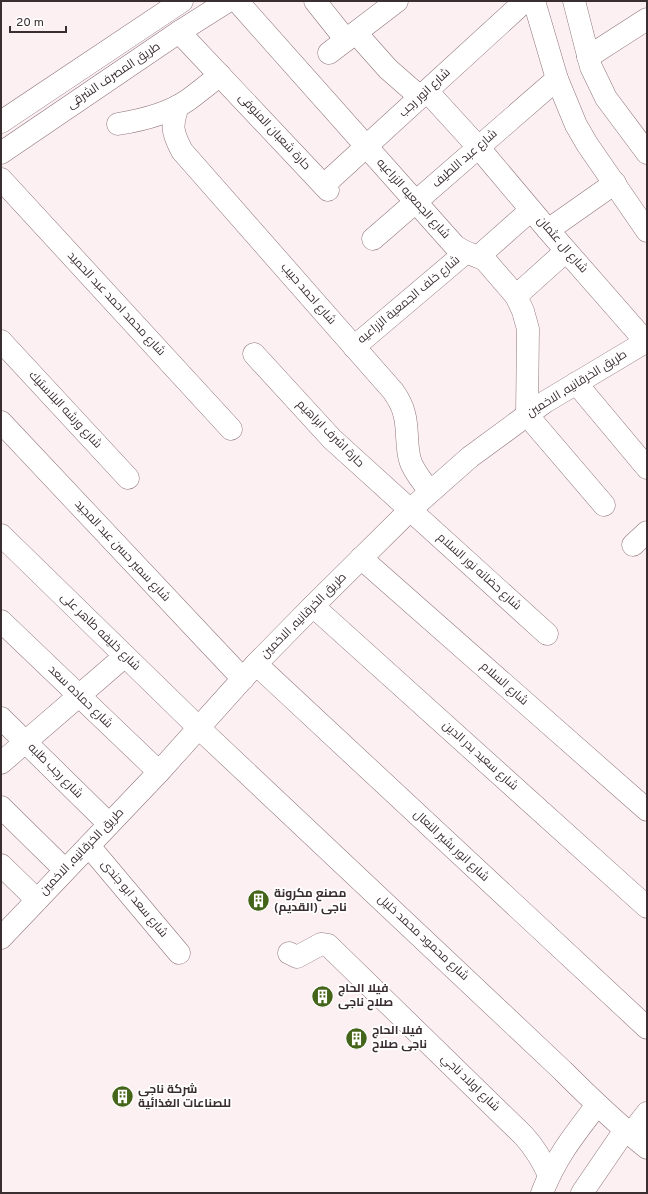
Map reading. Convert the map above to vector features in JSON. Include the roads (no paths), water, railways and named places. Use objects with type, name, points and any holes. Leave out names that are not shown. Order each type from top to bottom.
[{"type":"street","name":"طريق المصرف الشرقى","points":[[1,122],[182,1]]},
{"type":"street","name":"طريق المصرف الشرقى","points":[[1,152],[179,32],[228,1]]},
{"type":"street","name":"شارع الجمعيه الزراعيه","points":[[237,1],[415,203],[455,246],[485,260],[516,296],[523,311],[528,329],[527,415]]},
{"type":"street","name":"شارع ال عثمان","points":[[315,1],[388,70],[424,94],[479,148],[566,251],[647,342]]},
{"type":"street","points":[[329,53],[398,1]]},
{"type":"street","name":"شارع انور رجب","points":[[326,187],[366,147],[525,1]]},
{"type":"street","points":[[534,1],[545,43],[557,79],[576,125],[587,144],[647,231]]},
{"type":"street","points":[[574,1],[591,68],[606,98],[647,153]]},
{"type":"street","points":[[588,57],[647,19]]},
{"type":"street","name":"حارة شعبان المنوفى","points":[[179,32],[326,187]]},
{"type":"street","points":[[118,124],[146,118],[178,106],[220,75]]},
{"type":"street","name":"شارع عبد اللطيف","points":[[373,240],[557,79]]},
{"type":"street","name":"شارع احمد حبيب","points":[[178,106],[173,121],[174,137],[182,152],[394,391],[405,414],[407,445],[411,462],[419,478],[430,491]]},
{"type":"street","name":"شارع محمد احمد عبد الحميد","points":[[1,179],[231,429]]},
{"type":"street","points":[[548,230],[615,183]]},
{"type":"street","name":"شارع خلف الجمعية الزراعيه","points":[[354,347],[472,254],[531,210]]},
{"type":"street","points":[[516,296],[566,251]]},
{"type":"street","name":"شارع ورشه البلاستيك","points":[[1,341],[128,478]]},
{"type":"street","name":"طريق الخرقانيه, الاخمين","points":[[1,938],[159,772],[312,606],[430,491],[470,457],[545,402],[647,342]]},
{"type":"street","name":"حارة اشرف ابراهيم","points":[[254,354],[332,439],[410,510]]},
{"type":"street","points":[[576,384],[647,468]]},
{"type":"street","points":[[527,415],[604,505]]},
{"type":"street","name":"شارع سمير حسن عبد المجيد","points":[[1,422],[250,672]]},
{"type":"street","name":"شارع حضانه نور السلام","points":[[410,510],[547,634]]},
{"type":"street","name":"شارع خليفه طاهر على","points":[[1,535],[199,728]]},
{"type":"street","name":"شارع السلام","points":[[361,558],[647,810]]},
{"type":"street","name":"شارع سعيد بدر الدين","points":[[312,606],[647,907]]},
{"type":"street","name":"شارع حماده سعد","points":[[1,621],[159,772]]},
{"type":"street","points":[[1,763],[125,656]]},
{"type":"street","name":"شارع انور بشير النعال","points":[[250,672],[647,1028]]},
{"type":"street","name":"شارع رجب طلبه","points":[[1,718],[109,824]]},
{"type":"street","name":"شارع محمود محمد خليل","points":[[199,728],[563,1071],[597,1105],[634,1138]]},
{"type":"street","points":[[1,807],[65,870]]},
{"type":"street","name":"شارع سعد ابو جندى","points":[[89,846],[179,953]]},
{"type":"street","points":[[1,865],[36,900]]},
{"type":"street","name":"شارع اولاد ناجي","points":[[289,953],[297,958],[321,944],[328,945],[535,1148],[546,1184]]},
{"type":"street","name":"شارع اولاد ناجي","points":[[546,1184],[559,1156],[597,1105]]},
{"type":"street","points":[[582,1193],[634,1138],[647,1113]]},
{"type":"place","name":"مصنع مكرونة ناجى (القديم)","points":[[258,901]]},
{"type":"place","name":"فيلا الحاج صلاح ناجى","points":[[322,996]]},
{"type":"place","name":"فيلا الحاج ناجى صلاح","points":[[356,1038]]},
{"type":"place","name":"شركة ناجى للصناعات الغذائية","points":[[122,1097]]}]
